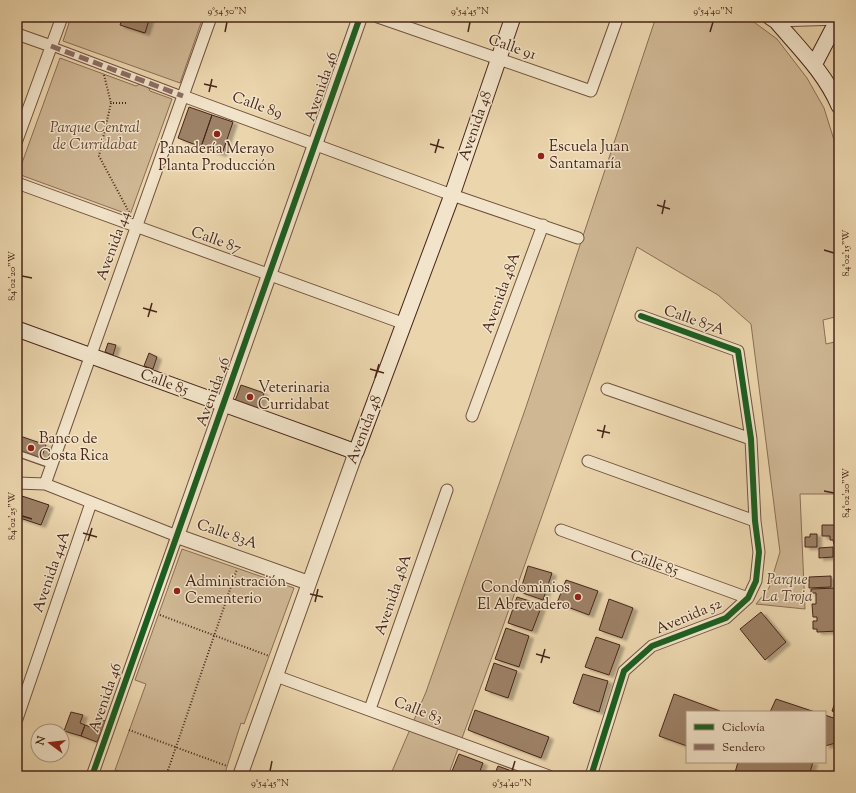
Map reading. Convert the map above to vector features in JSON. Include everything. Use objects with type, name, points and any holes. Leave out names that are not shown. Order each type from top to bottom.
[{"type":"main road","name":"Avenida 48","points":[[356,452],[452,195],[513,17]]},
{"type":"main road","points":[[773,19],[814,65],[834,95],[839,106]]},
{"type":"main road","points":[[814,65],[838,19]]},
{"type":"main road","name":"Calle 85","points":[[17,329],[356,452]]},
{"type":"street","points":[[17,140],[62,17]]},
{"type":"street","name":"Avenida 44","points":[[45,484],[91,356],[135,223],[211,17]]},
{"type":"street","name":"Avenida 46","points":[[92,776],[360,17]]},
{"type":"street","name":"Calle 91","points":[[378,17],[591,91],[617,19]]},
{"type":"street","points":[[773,19],[838,19]]},
{"type":"street","name":"Calle 89","points":[[17,34],[452,195],[578,238]]},
{"type":"street","name":"Calle 87","points":[[17,183],[135,223],[269,276],[405,324]]},
{"type":"street","name":"Avenida 48A","points":[[472,416],[543,225]]},
{"type":"street","name":"Calle 87A","points":[[641,316],[738,351]]},
{"type":"street","name":"Avenida 52","points":[[590,776],[624,671],[652,646],[726,618],[748,598],[756,581],[759,552],[755,521],[751,439],[738,351]]},
{"type":"street","points":[[607,389],[751,439]]},
{"type":"street","name":"Avenida 48","points":[[240,776],[356,452]]},
{"type":"street","points":[[588,461],[755,521]]},
{"type":"street","points":[[17,483],[45,484]]},
{"type":"street","name":"Calle 83A","points":[[45,484],[177,536],[309,583]]},
{"type":"street","name":"Avenida 48A","points":[[370,709],[447,490]]},
{"type":"street","name":"Avenida 44A","points":[[17,719],[91,503]]},
{"type":"street","name":"Calle 85","points":[[561,530],[748,598]]},
{"type":"street","name":"Calle 83","points":[[276,676],[370,709],[549,776]]},
{"type":"lane","points":[[17,453],[51,465]]},
{"type":"path","points":[[101,65],[110,103],[99,156],[135,223]]},
{"type":"path","points":[[110,103],[126,103]]},
{"type":"path","points":[[166,776],[237,568]]},
{"type":"path","points":[[159,615],[269,656]]},
{"type":"path","points":[[129,730],[227,766]]},
{"type":"green space","points":[[71,17],[123,17],[121,25],[144,33],[150,17],[203,17],[180,83],[63,41]]},
{"type":"green space","name":"Parque La Troja","points":[[656,17],[747,17],[777,39],[807,78],[824,108],[839,156],[839,316],[823,320],[826,344],[839,341],[839,494],[800,494],[805,609],[756,604],[769,588],[780,552],[751,324],[718,295],[637,247],[496,646],[448,776],[390,776],[426,692],[526,407]]},
{"type":"green space","name":"Parque Central de Curridabat","points":[[60,58],[136,86],[146,81],[150,91],[172,99],[130,215],[18,174]]},
{"type":"green space","points":[[182,549],[294,588],[244,724],[241,723],[224,776],[133,776],[115,770],[146,684],[135,680]]},
{"type":"building","points":[[123,17],[150,17],[145,33],[120,25]]},
{"type":"building","points":[[189,107],[212,115],[201,147],[178,138]]},
{"type":"building","name":"Panadería Merayo Planta Producción","points":[[212,115],[233,122],[222,154],[201,147]]},
{"type":"building","points":[[108,343],[116,345],[113,355],[105,352]]},
{"type":"building","points":[[149,353],[157,357],[153,369],[144,366]]},
{"type":"building","name":"Veterinaria Curridabat","points":[[241,385],[264,393],[259,410],[235,401]]},
{"type":"building","name":"Banco de Costa Rica","points":[[17,435],[46,445],[41,459],[17,451]]},
{"type":"building","points":[[19,495],[49,505],[41,525],[17,517],[17,503]]},
{"type":"building","points":[[822,525],[835,525],[835,528],[839,528],[839,544],[834,544],[833,540],[830,540],[830,536],[822,536]]},
{"type":"building","points":[[810,534],[817,534],[817,547],[805,547],[805,537],[810,537]]},
{"type":"building","points":[[833,547],[833,557],[819,558],[819,548]]},
{"type":"building","name":"Condominios El Abrevadero","points":[[528,566],[552,573],[543,600],[520,592]]},
{"type":"building","points":[[831,576],[831,587],[809,588],[809,577]]},
{"type":"building","name":"Condominios El Abrevadero","points":[[566,580],[598,591],[589,615],[557,603]]},
{"type":"building","points":[[837,588],[838,631],[817,632],[817,629],[813,629],[813,621],[817,621],[817,617],[813,617],[812,604],[816,604],[816,593],[811,593],[811,589]]},
{"type":"building","name":"Condominios El Abrevadero","points":[[517,597],[542,605],[532,631],[508,623]]},
{"type":"building","name":"Condominios El Abrevadero","points":[[609,599],[633,608],[622,638],[599,630]]},
{"type":"building","points":[[761,612],[786,642],[765,660],[740,629]]},
{"type":"building","name":"Condominios El Abrevadero","points":[[506,628],[529,636],[519,667],[495,659]]},
{"type":"building","name":"Condominios El Abrevadero","points":[[596,637],[620,645],[609,675],[585,667]]},
{"type":"building","points":[[494,663],[517,671],[508,698],[485,690]]},
{"type":"building","points":[[583,674],[608,681],[599,712],[573,703]]},
{"type":"building","points":[[839,692],[839,714],[832,711]]},
{"type":"building","points":[[674,694],[720,711],[686,711],[686,746],[659,736]]},
{"type":"building","points":[[776,699],[812,711],[770,711]]},
{"type":"building","points":[[475,710],[549,737],[541,758],[468,730]]},
{"type":"building","points":[[71,712],[83,715],[80,723],[85,725],[81,736],[70,733],[70,723],[67,723]]},
{"type":"building","points":[[826,715],[839,720],[839,742],[826,746]]},
{"type":"building","points":[[97,719],[106,721],[97,742],[81,736],[85,725],[93,728]]},
{"type":"building","points":[[459,754],[483,763],[478,776],[450,776]]},
{"type":"building","points":[[738,763],[813,763],[809,776],[734,776]]},
{"type":"building","points":[[498,766],[525,776],[494,776]]},
{"type":"marked path","points":[[51,46],[183,96]]},
{"type":"cycle path","points":[[92,776],[360,17]]},
{"type":"cycle path","points":[[591,776],[624,671],[652,646],[726,618],[748,598],[756,581],[759,552],[755,521],[751,439],[738,351],[641,316]]},
{"type":"place","name":"Panadería Merayo Planta Producción","points":[[217,134]]},
{"type":"place","name":"Escuela Juan Santamaría","points":[[541,156]]},
{"type":"place","name":"Veterinaria Curridabat","points":[[250,397]]},
{"type":"place","name":"Banco de Costa Rica","points":[[31,448]]},
{"type":"place","name":"Administración Cementerio","points":[[177,591]]},
{"type":"place","name":"Condominios El Abrevadero","points":[[578,597]]}]
